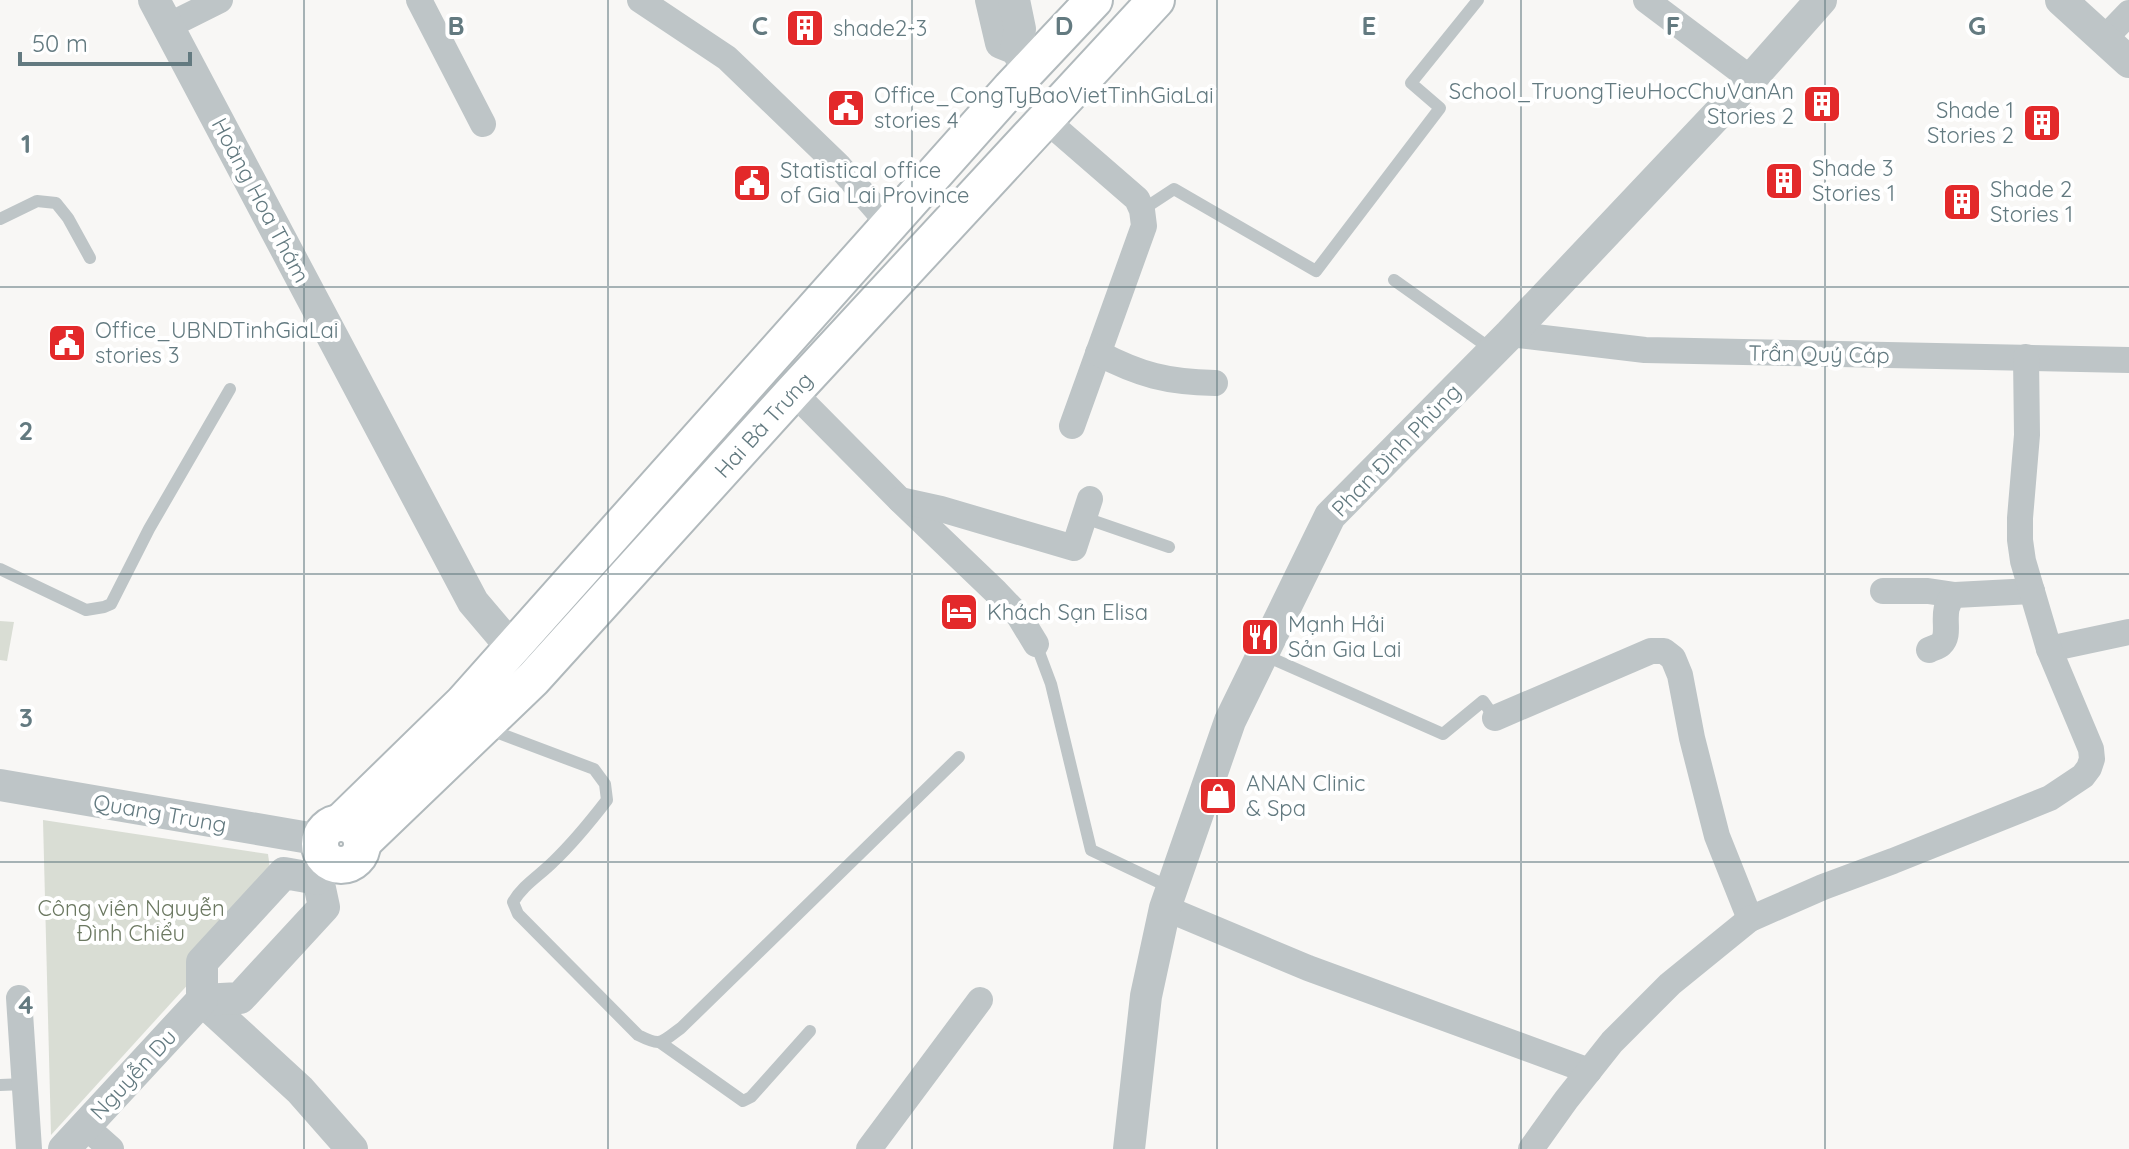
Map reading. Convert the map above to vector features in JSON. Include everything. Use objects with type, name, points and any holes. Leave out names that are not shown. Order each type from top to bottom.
[{"type":"main road","points":[[474,715],[512,648],[890,225],[1022,59],[1094,0]]},
{"type":"main road","name":"Hai Bà Trưng","points":[[335,850],[474,715],[533,679],[793,392],[1156,0]]},
{"type":"main road","points":[[1022,59],[1046,120]]},
{"type":"main road","points":[[512,648],[533,679]]},
{"type":"street","points":[[161,13],[220,0]]},
{"type":"street","points":[[419,0],[483,124]]},
{"type":"street","points":[[640,0],[727,58],[838,165],[890,225]]},
{"type":"street","points":[[991,0],[1001,43],[1022,59]]},
{"type":"street","points":[[1014,0],[1022,59]]},
{"type":"street","points":[[1646,0],[1751,79]]},
{"type":"street","name":"Phan Đình Phùng","points":[[1129,1149],[1146,996],[1169,898],[1230,721],[1330,516],[1502,343],[1751,79],[1821,0]]},
{"type":"street","points":[[2061,0],[2129,62]]},
{"type":"street","name":"Hoàng Hoa Thám","points":[[161,13],[473,602],[512,648]]},
{"type":"street","points":[[2104,39],[2129,13]]},
{"type":"street","points":[[1046,120],[1137,199],[1144,226],[1072,426]]},
{"type":"street","name":"Trần Quý Cáp","points":[[1502,343],[1645,350],[2129,360]]},
{"type":"street","points":[[1098,353],[1129,369],[1154,377],[1215,383]]},
{"type":"street","points":[[1531,1149],[1612,1042],[1670,984],[1750,919],[2050,798],[2083,776],[2092,759],[2091,749],[2049,649],[2020,540],[2027,435],[2026,357]]},
{"type":"street","points":[[793,392],[996,592],[1019,616],[1036,644]]},
{"type":"street","points":[[900,500],[1074,548],[1087,509]]},
{"type":"street","points":[[1883,591],[1928,591],[1955,595],[2032,591]]},
{"type":"street","points":[[1929,650],[1945,639],[1945,607],[1955,595]]},
{"type":"street","points":[[2049,649],[2129,632]]},
{"type":"street","points":[[1495,718],[1651,651],[1664,651],[1673,658],[1680,675],[1692,738],[1717,836],[1750,919]]},
{"type":"street","name":"Quang Trung","points":[[0,785],[335,850]]},
{"type":"street","points":[[202,1000],[240,998],[324,907],[335,850]]},
{"type":"street","points":[[335,850],[284,873],[202,962],[202,1000],[300,1090],[352,1149]]},
{"type":"street","points":[[1169,898],[1308,968],[1589,1071]]},
{"type":"street","points":[[19,998],[12,1085],[29,1149]]},
{"type":"street","name":"Nguyễn Du","points":[[75,1138],[202,1000]]},
{"type":"street","points":[[869,1149],[980,1000]]},
{"type":"street","points":[[75,1138],[111,1149]]},
{"type":"lane","points":[[1142,210],[1174,189],[1316,271],[1440,108],[1411,83],[1478,0]]},
{"type":"lane","points":[[0,219],[37,201],[56,203],[90,258]]},
{"type":"lane","points":[[1394,280],[1502,343]]},
{"type":"lane","points":[[0,569],[86,610],[111,604],[149,529],[230,389]]},
{"type":"lane","points":[[1087,509],[1169,547]]},
{"type":"lane","points":[[1036,644],[1051,684],[1091,850],[1169,898]]},
{"type":"lane","points":[[1263,655],[1443,734],[1483,701],[1495,718]]},
{"type":"lane","points":[[474,715],[594,769],[605,784],[607,800],[579,836],[520,891],[513,902],[518,914],[638,1035],[655,1044],[681,1028],[959,757]]},
{"type":"lane","points":[[661,1043],[743,1101],[751,1097],[810,1031]]},
{"type":"green space","points":[[0,621],[14,622],[7,661],[0,660]]},
{"type":"green space","name":"Công viên Nguyễn Đình Chiểu","points":[[43,820],[268,854],[273,891],[51,1135]]},
{"type":"place","name":"shade2-3","points":[[805,28]]},
{"type":"place","name":"School_TruongTieuHocChuVanAn Stories 2","points":[[1822,104]]},
{"type":"place","name":"Office_CongTyBaoVietTinhGiaLai stories 4","points":[[846,108]]},
{"type":"place","name":"Shade 1 Stories 2","points":[[2042,123]]},
{"type":"place","name":"Shade 3 Stories 1","points":[[1784,181]]},
{"type":"place","name":"Statistical office of Gia Lai Province","points":[[752,183]]},
{"type":"place","name":"Shade 2 Stories 1","points":[[1962,202]]},
{"type":"place","name":"Office_UBNDTinhGiaLai stories 3","points":[[67,343]]},
{"type":"place","name":"Khách Sạn Elisa","points":[[959,612]]},
{"type":"place","name":"Mạnh Hải Sản Gia Lai","points":[[1260,637]]},
{"type":"place","name":"ANAN Clinic & Spa","points":[[1218,796]]}]
